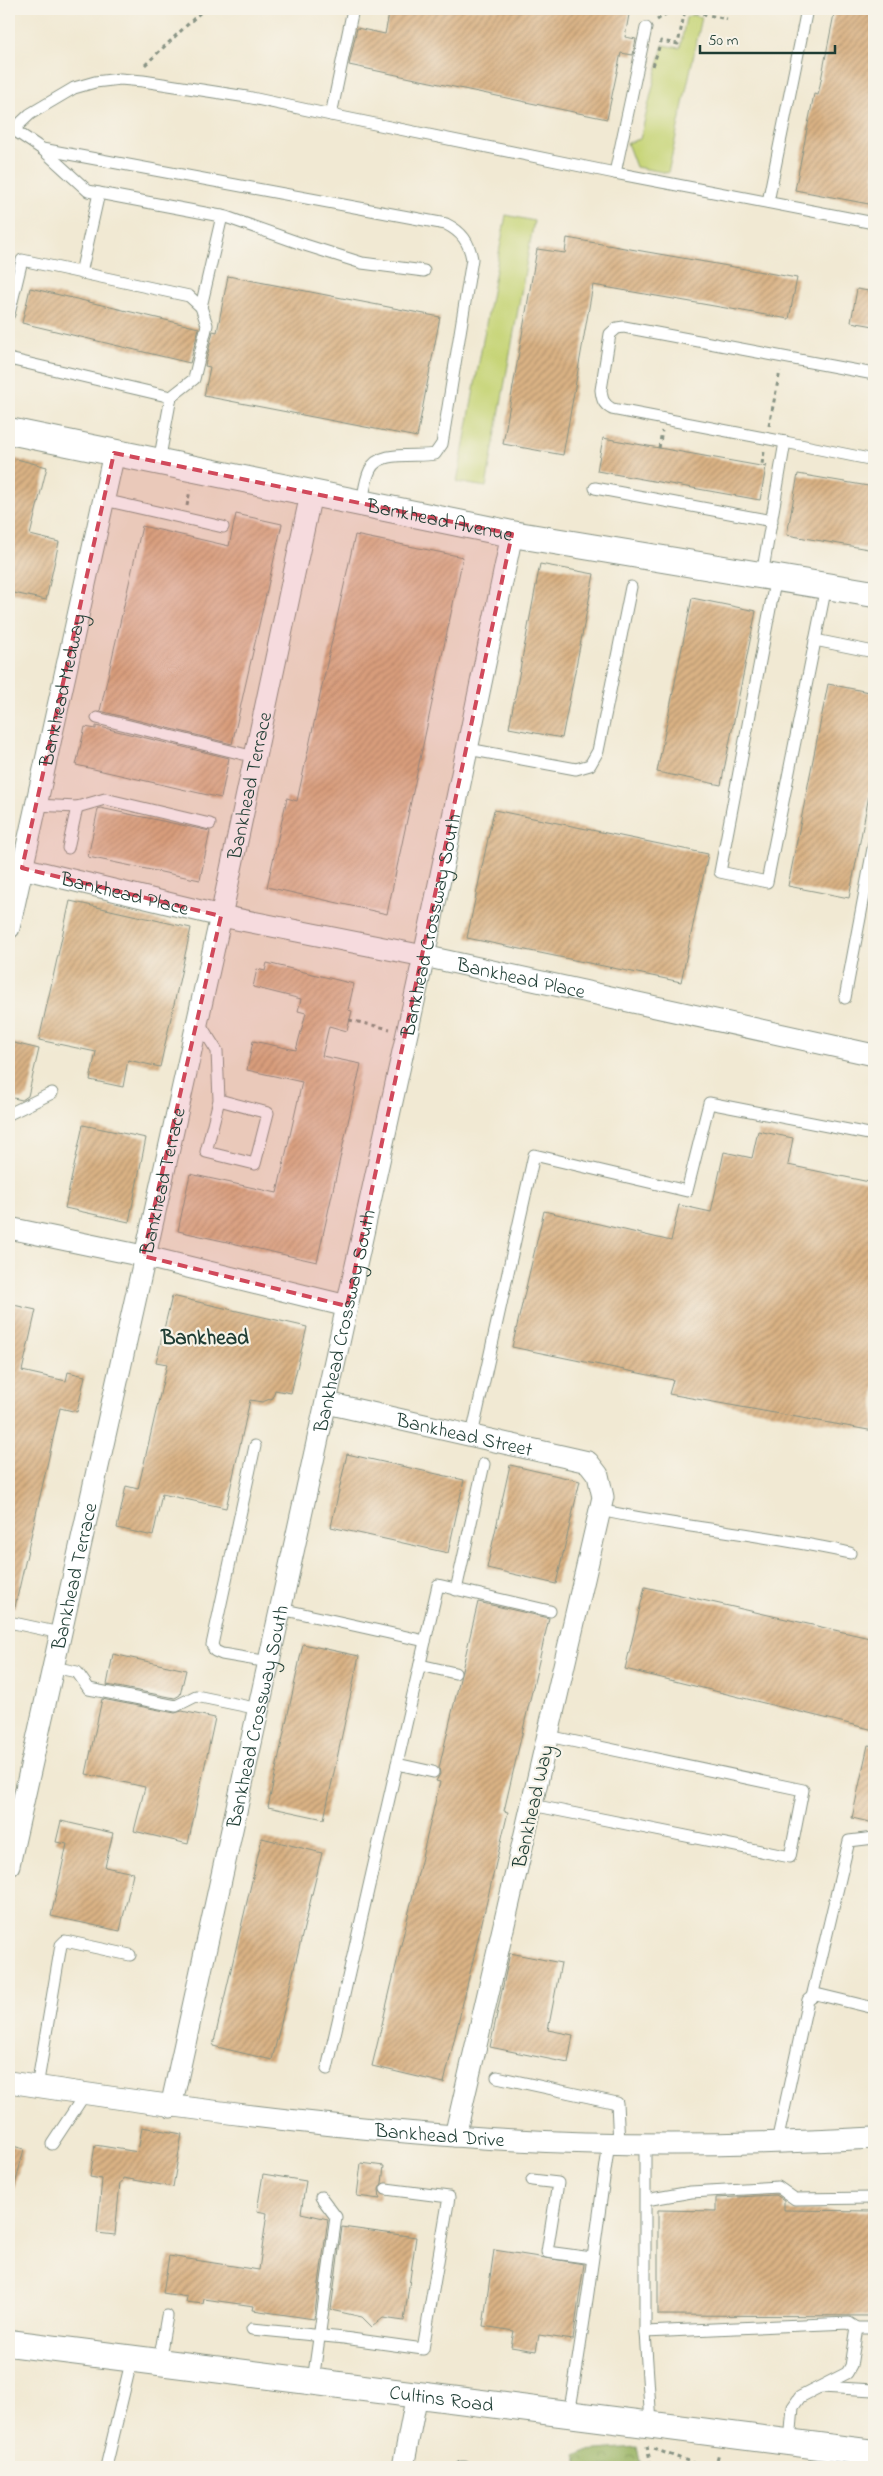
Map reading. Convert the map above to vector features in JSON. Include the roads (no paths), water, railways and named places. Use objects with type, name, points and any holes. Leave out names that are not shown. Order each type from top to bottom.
[{"type":"street","name":"Bankhead Avenue","points":[[9,431],[512,534],[874,594]]},
{"type":"street","name":"Bankhead Medway","points":[[9,928],[16,866],[36,805],[114,453]]},
{"type":"street","name":"Bankhead Terrace","points":[[9,1865],[143,1256],[221,916],[311,494]]},
{"type":"street","name":"Bankhead Crossway South","points":[[171,2107],[408,1032],[512,534]]},
{"type":"street","name":"Bankhead Place","points":[[16,866],[221,916],[424,956],[874,1055]]},
{"type":"street","points":[[9,1228],[143,1256],[347,1306]]},
{"type":"street","name":"Bankhead Street","points":[[327,1403],[588,1462],[598,1475]]},
{"type":"street","name":"Bankhead Way","points":[[456,2136],[603,1497],[598,1475]]},
{"type":"street","name":"Bankhead Drive","points":[[9,2082],[171,2107],[456,2136],[645,2144],[874,2138]]},
{"type":"street","name":"Cultins Road","points":[[9,2343],[569,2414],[649,2435],[790,2443],[866,2456]]},
{"type":"street","points":[[403,2467],[417,2394]]},
{"type":"lane","points":[[331,115],[353,9]]},
{"type":"lane","points":[[768,202],[806,9]]},
{"type":"lane","points":[[615,172],[646,28]]},
{"type":"lane","points":[[424,271],[362,263],[222,216],[88,191],[42,149],[12,132],[30,114],[74,88],[95,82],[120,79],[143,81],[247,97],[874,223]]},
{"type":"lane","points":[[42,149],[446,224],[464,236],[470,246],[472,259],[442,444],[435,454],[382,457],[374,462],[370,470],[362,504]]},
{"type":"lane","points":[[81,273],[99,193]]},
{"type":"lane","points":[[201,307],[222,216]]},
{"type":"lane","points":[[9,314],[22,260],[189,296],[201,307],[207,325],[194,379],[171,397],[160,462]]},
{"type":"lane","points":[[874,374],[624,327],[613,330],[608,339],[601,390],[602,399],[612,409],[874,460]]},
{"type":"lane","points":[[9,359],[171,397]]},
{"type":"lane","points":[[785,442],[772,521],[769,576],[720,872],[768,882],[826,586]]},
{"type":"lane","points":[[594,488],[772,521]]},
{"type":"lane","points":[[104,500],[223,527]]},
{"type":"lane","points":[[468,749],[576,769],[590,765],[598,751],[631,587]]},
{"type":"lane","points":[[816,640],[874,652]]},
{"type":"lane","points":[[97,718],[255,757]]},
{"type":"lane","points":[[36,805],[77,807],[105,799],[210,824]]},
{"type":"lane","points":[[68,848],[77,807]]},
{"type":"lane","points":[[845,998],[874,843]]},
{"type":"lane","points":[[197,1020],[217,1051],[218,1100],[206,1152],[255,1164],[268,1113],[218,1100]]},
{"type":"lane","points":[[9,1114],[52,1093]]},
{"type":"lane","points":[[472,1435],[534,1155],[686,1191],[709,1103],[874,1135]]},
{"type":"lane","points":[[255,1446],[212,1644],[215,1651],[222,1654],[269,1662]]},
{"type":"lane","points":[[456,1590],[484,1464]]},
{"type":"lane","points":[[600,1510],[631,1517],[798,1542],[850,1553]]},
{"type":"lane","points":[[327,2070],[438,1585],[550,1611]]},
{"type":"lane","points":[[281,1609],[425,1641]]},
{"type":"lane","points":[[9,1622],[60,1633]]},
{"type":"lane","points":[[420,1665],[455,1673]]},
{"type":"lane","points":[[53,1667],[77,1672],[89,1689],[176,1706],[196,1696],[259,1709]]},
{"type":"lane","points":[[532,1805],[790,1857],[804,1790],[548,1736]]},
{"type":"lane","points":[[397,1764],[433,1772]]},
{"type":"lane","points":[[812,1997],[849,1841],[874,1838]]},
{"type":"lane","points":[[37,2087],[61,1945],[65,1941],[130,1956]]},
{"type":"lane","points":[[777,2142],[808,2000],[816,1994],[874,2008]]},
{"type":"lane","points":[[497,2077],[617,2103],[614,2143],[592,2258],[586,2312],[569,2414]]},
{"type":"lane","points":[[52,2144],[84,2094]]},
{"type":"lane","points":[[645,2144],[646,2332],[649,2435]]},
{"type":"lane","points":[[532,2180],[558,2183],[547,2252],[592,2258]]},
{"type":"lane","points":[[646,2200],[691,2192],[778,2187],[795,2199],[874,2198]]},
{"type":"lane","points":[[252,2329],[423,2349],[449,2197],[386,2189]]},
{"type":"lane","points":[[313,2381],[336,2217],[321,2197]]},
{"type":"lane","points":[[159,2362],[167,2316]]},
{"type":"lane","points":[[646,2332],[849,2322],[857,2328],[874,2328]]},
{"type":"lane","points":[[790,2443],[793,2407],[800,2397],[847,2373],[852,2366],[857,2328]]},
{"type":"lane","points":[[106,2467],[132,2358]]},
{"type":"lane","points":[[820,2387],[874,2390]]},
{"type":"district","name":"Bankhead","points":[[205,1337]]}]
